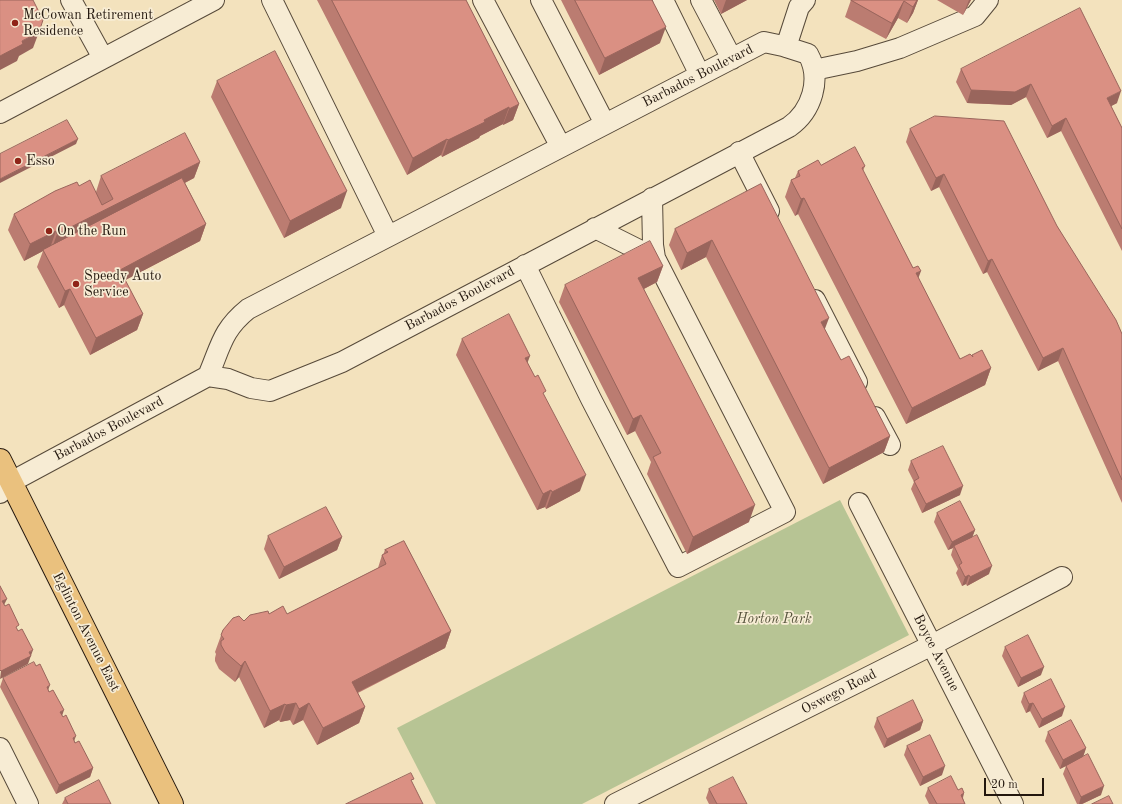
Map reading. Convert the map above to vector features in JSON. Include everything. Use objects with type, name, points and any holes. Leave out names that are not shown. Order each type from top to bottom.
[{"type":"main road","name":"Eglinton Avenue East","points":[[0,460],[5,488],[172,804]]},
{"type":"street","points":[[71,0],[103,58]]},
{"type":"street","points":[[0,113],[214,0]]},
{"type":"street","points":[[272,0],[388,236]]},
{"type":"street","points":[[483,0],[561,147]]},
{"type":"street","points":[[541,0],[605,124]]},
{"type":"street","points":[[662,0],[700,75]]},
{"type":"street","points":[[701,0],[732,59]]},
{"type":"street","points":[[786,47],[800,7],[805,0]]},
{"type":"street","points":[[814,70],[857,61],[900,48],[975,16],[988,0]]},
{"type":"street","name":"Barbados Boulevard","points":[[5,488],[208,376],[228,379],[251,388],[270,391],[342,362],[789,127],[800,119],[805,112],[816,83],[813,62],[808,54],[764,42],[388,236],[248,309],[234,320],[224,334],[208,376]]},
{"type":"street","points":[[739,152],[778,230]]},
{"type":"street","points":[[525,265],[591,400],[678,567],[785,512],[655,258],[653,245],[652,198]]},
{"type":"street","points":[[595,228],[655,258]]},
{"type":"street","points":[[807,285],[890,445]]},
{"type":"street","name":"Boyce Avenue","points":[[859,503],[1013,804]]},
{"type":"street","name":"Oswego Road","points":[[628,801],[1062,577]]},
{"type":"street","points":[[0,748],[28,804]]},
{"type":"green space","name":"Horton Park","points":[[840,500],[909,635],[582,804],[436,804],[397,728]]},
{"type":"building","name":"McCowan Retirement Residence","points":[[0,0],[33,0],[43,20],[39,32],[22,41],[23,44],[0,56]]},
{"type":"building","points":[[332,0],[466,0],[519,104],[509,109],[509,107],[484,120],[485,122],[448,140],[447,139],[413,158]]},
{"type":"building","points":[[575,0],[652,0],[666,27],[605,58]]},
{"type":"building","points":[[851,0],[917,0],[913,7],[904,1],[892,23]]},
{"type":"building","points":[[1080,8],[1121,91],[1107,98],[1122,128],[1122,229],[1066,118],[1052,126],[1031,84],[1015,92],[971,90],[961,69]]},
{"type":"building","points":[[275,51],[347,191],[290,221],[217,81]]},
{"type":"building","points":[[935,116],[1004,121],[1057,226],[1116,320],[1122,334],[1122,480],[1063,348],[1043,358],[992,259],[988,261],[944,174],[936,178],[910,129]]},
{"type":"building","points":[[67,120],[78,139],[0,179],[0,154]]},
{"type":"building","points":[[185,133],[200,162],[57,234],[56,231],[30,244],[14,214],[55,191],[77,182],[79,186],[90,180],[102,205],[113,199],[101,176]]},
{"type":"building","points":[[855,147],[865,166],[862,168],[913,268],[918,266],[921,271],[916,273],[960,359],[970,354],[973,357],[972,355],[982,350],[991,368],[912,408],[804,198],[801,199],[791,180],[800,176],[798,171],[818,160],[821,165]]},
{"type":"building","points":[[182,178],[206,224],[120,270],[143,314],[96,338],[70,289],[65,291],[43,250]]},
{"type":"building","points":[[761,184],[829,318],[821,322],[841,360],[849,356],[890,436],[829,468],[712,240],[687,253],[675,229]]},
{"type":"building","points":[[650,241],[663,266],[638,278],[755,505],[693,537],[653,457],[661,453],[641,415],[633,419],[565,285]]},
{"type":"building","points":[[509,314],[530,356],[525,358],[535,377],[538,375],[546,391],[543,393],[586,475],[552,492],[551,490],[543,494],[462,339]]},
{"type":"building","points":[[943,446],[963,486],[926,504],[914,481],[919,478],[911,461]]},
{"type":"building","points":[[960,501],[975,530],[952,542],[937,513]]},
{"type":"building","points":[[326,507],[342,537],[284,567],[268,536]]},
{"type":"building","points":[[977,535],[992,566],[970,577],[969,575],[965,577],[959,565],[962,563],[954,546]]},
{"type":"building","points":[[404,541],[451,631],[352,682],[365,707],[323,728],[309,703],[299,709],[296,703],[285,704],[270,711],[245,661],[241,666],[225,652],[221,645],[221,641],[224,639],[221,635],[223,630],[233,618],[239,616],[244,621],[250,615],[268,611],[269,614],[283,606],[287,614],[386,564],[382,555],[388,552],[385,550]]},
{"type":"building","points":[[0,586],[7,599],[2,601],[5,606],[9,604],[19,625],[16,627],[18,631],[22,629],[33,650],[29,652],[31,656],[1,671],[0,670]]},
{"type":"building","points":[[1028,635],[1044,667],[1021,678],[1005,647]]},
{"type":"building","points":[[34,662],[36,666],[40,664],[50,685],[47,687],[49,692],[53,690],[64,710],[60,712],[63,717],[66,715],[76,736],[73,738],[75,743],[79,741],[93,768],[59,785],[3,678]]},
{"type":"building","points":[[1051,679],[1065,707],[1042,719],[1033,703],[1029,704],[1024,693]]},
{"type":"building","points":[[913,700],[923,721],[887,739],[877,718]]},
{"type":"building","points":[[1071,720],[1086,748],[1063,760],[1048,732]]},
{"type":"building","points":[[930,735],[945,766],[923,777],[907,746]]},
{"type":"building","points":[[1088,754],[1104,786],[1081,797],[1066,766]]},
{"type":"building","points":[[411,773],[414,779],[411,780],[423,804],[346,804]]},
{"type":"building","points":[[951,776],[958,790],[962,788],[964,793],[961,795],[965,804],[937,804],[928,788]]},
{"type":"building","points":[[733,777],[747,804],[717,804],[709,789]]},
{"type":"building","points":[[99,780],[111,804],[68,804],[65,798]]},
{"type":"building","points":[[1109,796],[1113,804],[1092,804]]},
{"type":"place","name":"McCowan Retirement Residence","points":[[15,23]]},
{"type":"place","name":"Esso","points":[[18,161]]},
{"type":"place","name":"On the Run","points":[[49,231]]},
{"type":"place","name":"Speedy Auto Service","points":[[76,284]]}]
